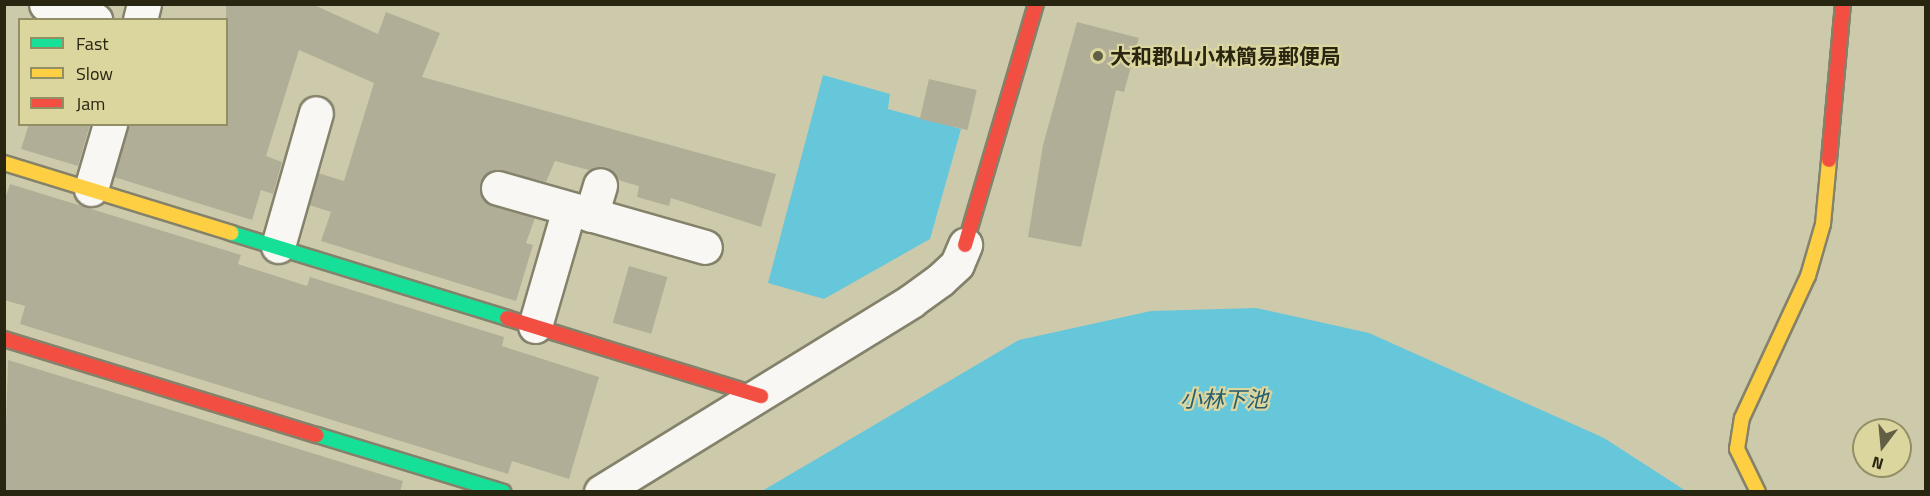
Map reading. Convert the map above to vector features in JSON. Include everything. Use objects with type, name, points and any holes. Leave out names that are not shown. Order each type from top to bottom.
[{"type":"street","points":[[46,4],[89,18]]},
{"type":"street","points":[[601,492],[761,396],[940,280],[957,264],[965,246],[1036,4]]},
{"type":"street","points":[[1758,492],[1744,470],[1737,448],[1742,418],[1808,276],[1823,224],[1843,4]]},
{"type":"street","points":[[278,246],[316,113]]},
{"type":"street","points":[[91,189],[109,126]]},
{"type":"street","points":[[4,163],[761,396]]},
{"type":"street","points":[[498,188],[587,203],[705,247]]},
{"type":"street","points":[[535,326],[587,203]]},
{"type":"street","points":[[4,339],[503,492]]},
{"type":"water","points":[[823,75],[890,94],[888,109],[961,129],[930,239],[824,299],[768,283]]},
{"type":"water","name":"小林下池","points":[[1256,308],[1369,333],[1604,438],[1686,491],[762,491],[1019,340],[1151,311]]},
{"type":"building","points":[[226,4],[312,4],[378,34],[386,12],[440,33],[422,77],[776,174],[761,227],[671,198],[669,206],[637,197],[639,186],[621,181],[606,167],[589,170],[555,161],[546,182],[494,170],[480,183],[485,201],[535,218],[526,243],[533,245],[516,301],[321,241],[331,212],[309,205],[318,173],[344,181],[374,83],[299,50],[266,156],[282,162],[273,194],[261,190],[252,220],[114,177],[127,126],[228,126],[228,18],[226,18]]},
{"type":"building","points":[[1077,22],[1139,38],[1124,92],[1116,90],[1081,247],[1028,237],[1043,145]]},
{"type":"building","points":[[929,79],[977,90],[968,130],[920,119]]},
{"type":"building","points":[[28,126],[89,126],[78,166],[21,149]]},
{"type":"building","points":[[10,184],[241,255],[238,264],[307,286],[310,277],[504,337],[502,346],[599,377],[569,479],[512,461],[508,474],[20,324],[25,306],[4,300],[4,201]]},
{"type":"building","points":[[629,266],[667,277],[651,334],[613,323]]},
{"type":"building","points":[[8,360],[403,481],[400,492],[4,492]]},
{"type":"traffic: fast","points":[[231,233],[507,318]]},
{"type":"traffic: fast","points":[[317,435],[503,492]]},
{"type":"traffic: slow","points":[[1758,492],[1737,449],[1742,418],[1808,276],[1823,224],[1829,160]]},
{"type":"traffic: slow","points":[[4,163],[231,233]]},
{"type":"traffic: jam","points":[[965,245],[1036,4]]},
{"type":"traffic: jam","points":[[1829,160],[1843,4]]},
{"type":"traffic: jam","points":[[507,318],[761,396]]},
{"type":"traffic: jam","points":[[4,339],[317,435]]},
{"type":"place","name":"大和郡山小林簡易郵便局","points":[[1098,56]]}]
